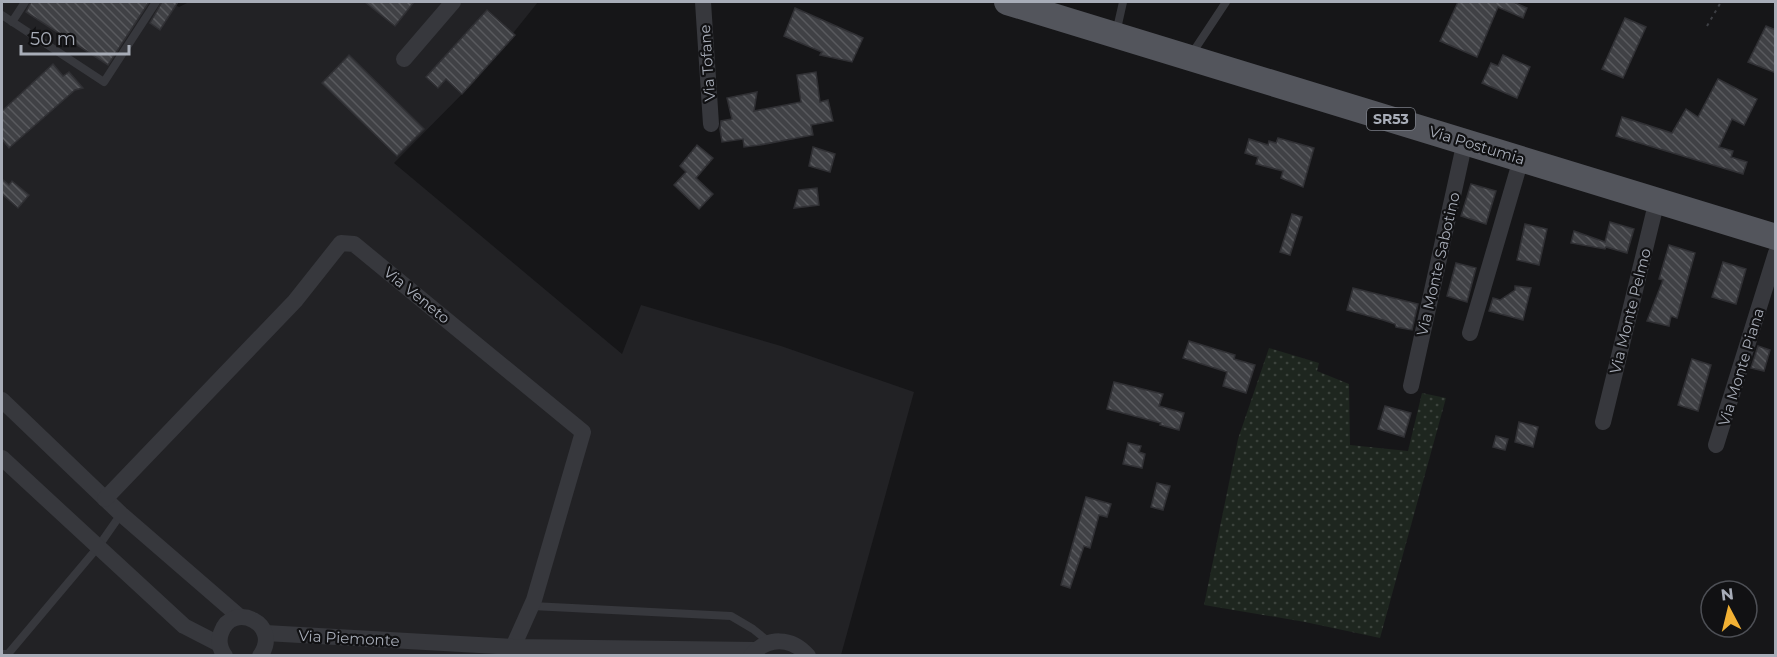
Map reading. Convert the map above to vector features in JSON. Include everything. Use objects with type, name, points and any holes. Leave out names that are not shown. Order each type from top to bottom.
[{"type":"main road","name":"Via Postumia","points":[[1007,2],[1776,237]]},
{"type":"street","points":[[404,59],[453,2]]},
{"type":"street","name":"Via Tofane","points":[[703,2],[711,124]]},
{"type":"street","name":"Via Monte Sabotino","points":[[1410,386],[1466,141]]},
{"type":"street","points":[[1470,333],[1521,159]]},
{"type":"street","name":"Via Monte Pelmo","points":[[1603,422],[1657,200]]},
{"type":"street","name":"Via Veneto","points":[[105,499],[295,301],[341,243],[354,244],[584,432],[532,606],[513,647]]},
{"type":"street","name":"Via Monte Piana","points":[[1716,445],[1776,254]]},
{"type":"street","points":[[2,400],[121,514],[240,617],[255,621],[261,626],[265,633],[265,647],[260,656]]},
{"type":"street","points":[[2,458],[184,626],[222,650]]},
{"type":"street","points":[[222,650],[219,637],[226,624],[240,617]]},
{"type":"street","name":"Via Piemonte","points":[[265,633],[513,647],[548,652],[759,649],[780,641],[802,648],[808,656]]},
{"type":"lane","points":[[12,22],[25,2]]},
{"type":"lane","points":[[2,15],[104,82],[156,2]]},
{"type":"lane","points":[[1115,35],[1123,2]]},
{"type":"lane","points":[[1189,58],[1226,2]]},
{"type":"lane","points":[[5,654],[98,547],[121,514]]},
{"type":"lane","points":[[532,606],[731,616],[753,629],[759,649]]},
{"type":"lane","points":[[5,654],[19,656]]},
{"type":"path","points":[[1707,26],[1721,2]]},
{"type":"shaded area","points":[[2,2],[171,2],[179,7],[189,2],[538,2],[474,82],[394,163],[622,354],[641,305],[781,346],[914,392],[841,655],[2,655]]},
{"type":"shaded area","points":[[1269,348],[1319,363],[1317,371],[1349,384],[1350,445],[1408,451],[1422,393],[1446,398],[1380,638],[1305,622],[1204,605],[1238,439]]},
{"type":"building","points":[[31,2],[149,2],[108,65],[26,12]]},
{"type":"building","points":[[162,2],[178,2],[160,30],[150,23]]},
{"type":"building","points":[[365,2],[414,2],[395,26]]},
{"type":"building","points":[[1458,2],[1513,2],[1527,8],[1523,18],[1498,7],[1477,57],[1440,41]]},
{"type":"building","points":[[795,8],[863,38],[852,62],[820,55],[822,52],[784,36]]},
{"type":"building","points":[[487,10],[515,35],[462,94],[446,79],[438,88],[426,77]]},
{"type":"building","points":[[1625,18],[1646,27],[1623,78],[1602,69]]},
{"type":"building","points":[[1766,26],[1776,30],[1776,73],[1748,62]]},
{"type":"building","points":[[349,55],[424,129],[397,156],[322,83]]},
{"type":"building","points":[[1503,55],[1530,67],[1517,98],[1482,83],[1491,63],[1498,66]]},
{"type":"building","points":[[53,64],[63,76],[69,72],[83,88],[75,90],[9,148],[2,139],[2,111]]},
{"type":"building","points":[[816,72],[820,102],[828,100],[833,121],[811,125],[813,135],[744,147],[743,139],[722,142],[721,121],[732,119],[727,98],[757,92],[754,111],[801,102],[797,75]]},
{"type":"building","points":[[1718,79],[1757,99],[1744,125],[1732,119],[1719,147],[1733,151],[1731,157],[1747,162],[1743,174],[1616,136],[1622,117],[1672,133],[1686,109],[1698,117]]},
{"type":"building","points":[[1278,138],[1314,148],[1303,187],[1281,178],[1283,171],[1256,164],[1258,157],[1245,153],[1249,139],[1268,145],[1269,141],[1276,143]]},
{"type":"building","points":[[697,145],[713,158],[696,178],[713,194],[699,209],[674,185],[686,172],[680,166]]},
{"type":"building","points":[[813,147],[835,154],[830,172],[809,166]]},
{"type":"building","points":[[2,179],[9,185],[12,181],[29,195],[18,208],[2,194]]},
{"type":"building","points":[[1471,184],[1496,191],[1486,224],[1461,216]]},
{"type":"building","points":[[817,188],[819,205],[794,208],[799,190]]},
{"type":"building","points":[[1292,214],[1302,217],[1290,255],[1280,252]]},
{"type":"building","points":[[1610,222],[1634,229],[1627,253],[1606,247],[1605,249],[1571,243],[1574,231],[1605,242]]},
{"type":"building","points":[[1525,224],[1547,229],[1539,265],[1517,260]]},
{"type":"building","points":[[1669,245],[1695,253],[1677,318],[1671,316],[1669,326],[1647,321],[1663,280],[1659,279]]},
{"type":"building","points":[[1723,262],[1746,269],[1736,304],[1712,297]]},
{"type":"building","points":[[1456,263],[1476,268],[1467,302],[1447,296]]},
{"type":"building","points":[[1515,286],[1531,288],[1523,320],[1489,311],[1493,298],[1500,300],[1515,290]]},
{"type":"building","points":[[1353,288],[1418,304],[1412,330],[1396,327],[1395,324],[1347,310]]},
{"type":"building","points":[[1189,341],[1235,355],[1234,359],[1255,365],[1246,393],[1223,386],[1227,372],[1183,358]]},
{"type":"building","points":[[1758,346],[1770,350],[1764,371],[1751,368]]},
{"type":"building","points":[[1692,359],[1711,365],[1698,411],[1678,405]]},
{"type":"building","points":[[1114,382],[1163,394],[1159,406],[1184,413],[1179,430],[1107,409]]},
{"type":"building","points":[[1385,406],[1411,413],[1404,437],[1378,429]]},
{"type":"building","points":[[1519,422],[1538,427],[1533,447],[1515,442]]},
{"type":"building","points":[[1496,436],[1508,439],[1505,450],[1493,447]]},
{"type":"building","points":[[1128,443],[1141,446],[1139,452],[1145,454],[1142,468],[1123,464]]},
{"type":"building","points":[[1157,483],[1170,486],[1163,510],[1151,507]]},
{"type":"building","points":[[1086,497],[1111,504],[1107,517],[1099,515],[1090,548],[1084,546],[1070,588],[1061,585]]}]
